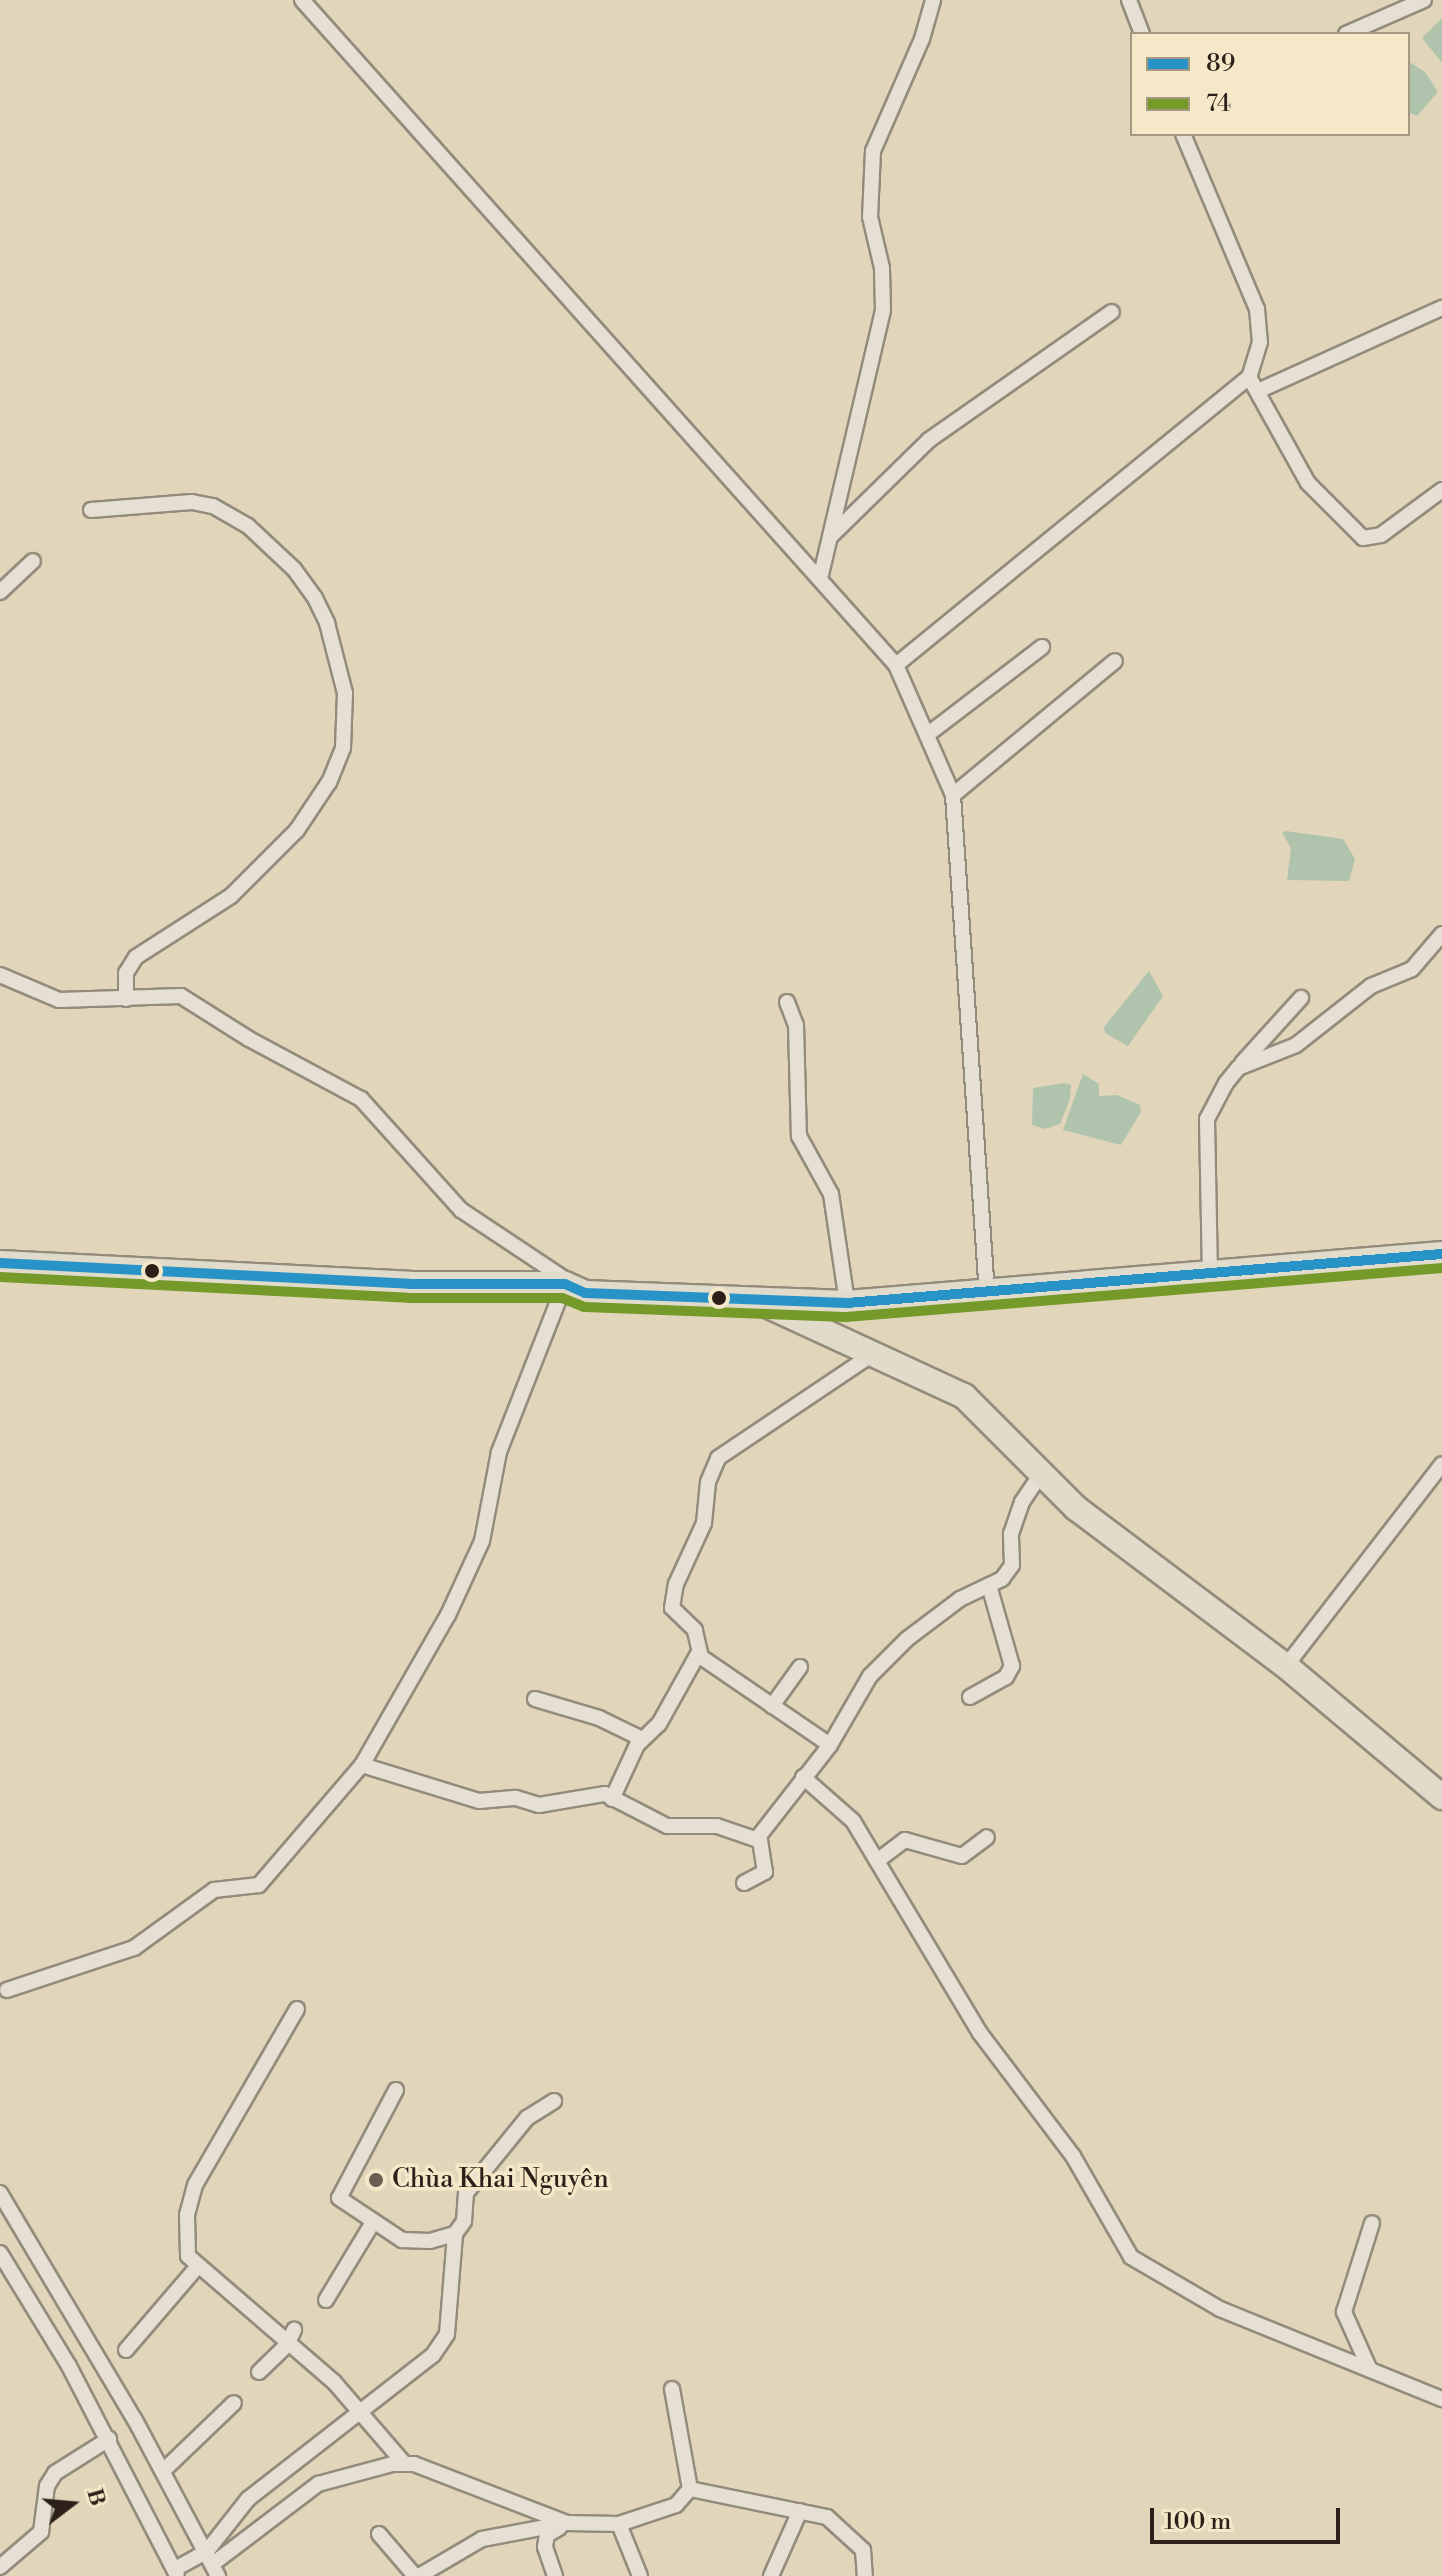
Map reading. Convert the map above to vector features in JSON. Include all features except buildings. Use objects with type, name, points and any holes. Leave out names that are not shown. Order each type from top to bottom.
[{"type":"main road","points":[[0,1263],[847,1303],[1210,1276],[1442,1254]]},
{"type":"main road","points":[[758,1301],[964,1396],[1076,1508],[1286,1666],[1442,1797]]},
{"type":"street","points":[[302,0],[896,665],[953,795],[987,1294]]},
{"type":"street","points":[[820,579],[883,310],[882,268],[870,217],[873,151],[933,0]]},
{"type":"street","points":[[1129,0],[1141,32]]},
{"type":"street","points":[[1351,32],[1424,0]]},
{"type":"street","points":[[896,665],[1249,377],[1260,342],[1257,309],[1184,136]]},
{"type":"street","points":[[1258,391],[1442,308]]},
{"type":"street","points":[[830,537],[929,440],[1112,312]]},
{"type":"street","points":[[1249,377],[1308,483],[1363,538],[1381,535],[1442,490]]},
{"type":"street","points":[[91,510],[192,502],[213,506],[248,526],[294,569],[315,598],[327,623],[345,693],[343,748],[329,782],[297,830],[231,896],[136,957],[126,973],[126,999]]},
{"type":"street","points":[[0,592],[33,561]]},
{"type":"street","points":[[927,735],[1042,647]]},
{"type":"street","points":[[953,795],[1115,661]]},
{"type":"street","points":[[1238,1068],[1296,1045],[1371,986],[1417,965],[1442,934]]},
{"type":"street","points":[[0,975],[59,1000],[181,996],[249,1039],[361,1099],[461,1210],[575,1288],[499,1452],[482,1541],[448,1615],[362,1765],[259,1885],[214,1890],[134,1948],[7,1990]]},
{"type":"street","points":[[1210,1276],[1207,1119],[1238,1068],[1301,998]]},
{"type":"street","points":[[787,1002],[796,1025],[799,1136],[831,1194],[847,1303]]},
{"type":"street","points":[[612,1799],[642,1739],[659,1724],[699,1652],[695,1630],[672,1608],[676,1584],[704,1523],[708,1482],[718,1458],[873,1354]]},
{"type":"street","points":[[1286,1666],[1442,1464]]},
{"type":"street","points":[[758,1840],[830,1745],[870,1676],[918,1631],[960,1599],[1002,1579],[1012,1565],[1011,1534],[1022,1502],[1041,1474]]},
{"type":"street","points":[[970,1697],[1006,1677],[1012,1666],[989,1585]]},
{"type":"street","points":[[699,1652],[830,1745]]},
{"type":"street","points":[[772,1706],[800,1667]]},
{"type":"street","points":[[535,1699],[599,1718],[642,1739]]},
{"type":"street","points":[[362,1765],[479,1801],[516,1798],[539,1805],[587,1794],[612,1799],[667,1826],[717,1826],[758,1840]]},
{"type":"street","points":[[803,1777],[853,1821],[980,2033],[1037,2114],[1073,2156],[1131,2257],[1220,2309],[1442,2399]]},
{"type":"street","points":[[877,1861],[905,1840],[962,1856],[987,1837]]},
{"type":"street","points":[[744,1883],[767,1869],[758,1840]]},
{"type":"street","points":[[297,2009],[195,2185],[184,2241],[188,2256],[287,2345],[334,2382],[404,2463],[567,2523]]},
{"type":"street","points":[[396,2090],[339,2198],[402,2240],[430,2241],[455,2234]]},
{"type":"street","points":[[213,2563],[248,2499],[357,2410],[433,2355],[447,2334],[455,2234],[464,2221],[466,2193],[476,2175],[527,2118],[554,2101]]},
{"type":"street","points":[[0,2193],[163,2471],[213,2563]]},
{"type":"street","points":[[326,2300],[373,2222]]},
{"type":"street","points":[[1370,2370],[1344,2312],[1372,2223]]},
{"type":"street","points":[[0,2253],[109,2439],[176,2573],[213,2563],[318,2484],[341,2474],[404,2463]]},
{"type":"street","points":[[126,2350],[198,2266]]},
{"type":"street","points":[[259,2372],[287,2345],[294,2330]]},
{"type":"street","points":[[672,2389],[690,2489]]},
{"type":"street","points":[[163,2471],[234,2403]]},
{"type":"street","points":[[0,2567],[41,2532],[47,2486],[55,2473],[109,2439]]},
{"type":"street","points":[[690,2489],[827,2517],[864,2553],[865,2576]]},
{"type":"street","points":[[379,2534],[417,2576],[482,2539],[567,2523],[619,2524],[676,2505],[690,2489]]},
{"type":"street","points":[[771,2576],[800,2511]]},
{"type":"street","points":[[555,2576],[547,2556],[547,2535],[567,2523]]},
{"type":"street","points":[[619,2524],[640,2576]]},
{"type":"shaded area","points":[[1442,18],[1442,63],[1422,38]]},
{"type":"shaded area","points":[[1410,62],[1425,72],[1438,92],[1417,116],[1410,113]]},
{"type":"shaded area","points":[[1282,833],[1343,839],[1355,859],[1349,881],[1287,880],[1291,848]]},
{"type":"shaded area","points":[[1149,971],[1163,996],[1128,1046],[1105,1033],[1104,1027]]},
{"type":"shaded area","points":[[1083,1074],[1099,1084],[1099,1096],[1117,1095],[1140,1105],[1141,1112],[1121,1145],[1063,1130]]},
{"type":"shaded area","points":[[1064,1083],[1071,1085],[1070,1099],[1060,1124],[1045,1129],[1032,1125],[1033,1088]]},
{"type":"transit line","name":"89","points":[[0,1263],[409,1284],[565,1284],[585,1293],[847,1303],[1442,1254]]},
{"type":"transit line","name":"74","points":[[0,1277],[408,1298],[562,1298],[584,1307],[846,1317],[1442,1268]]},
{"type":"place","name":"Chùa Khai Nguyên","points":[[376,2180]]}]
